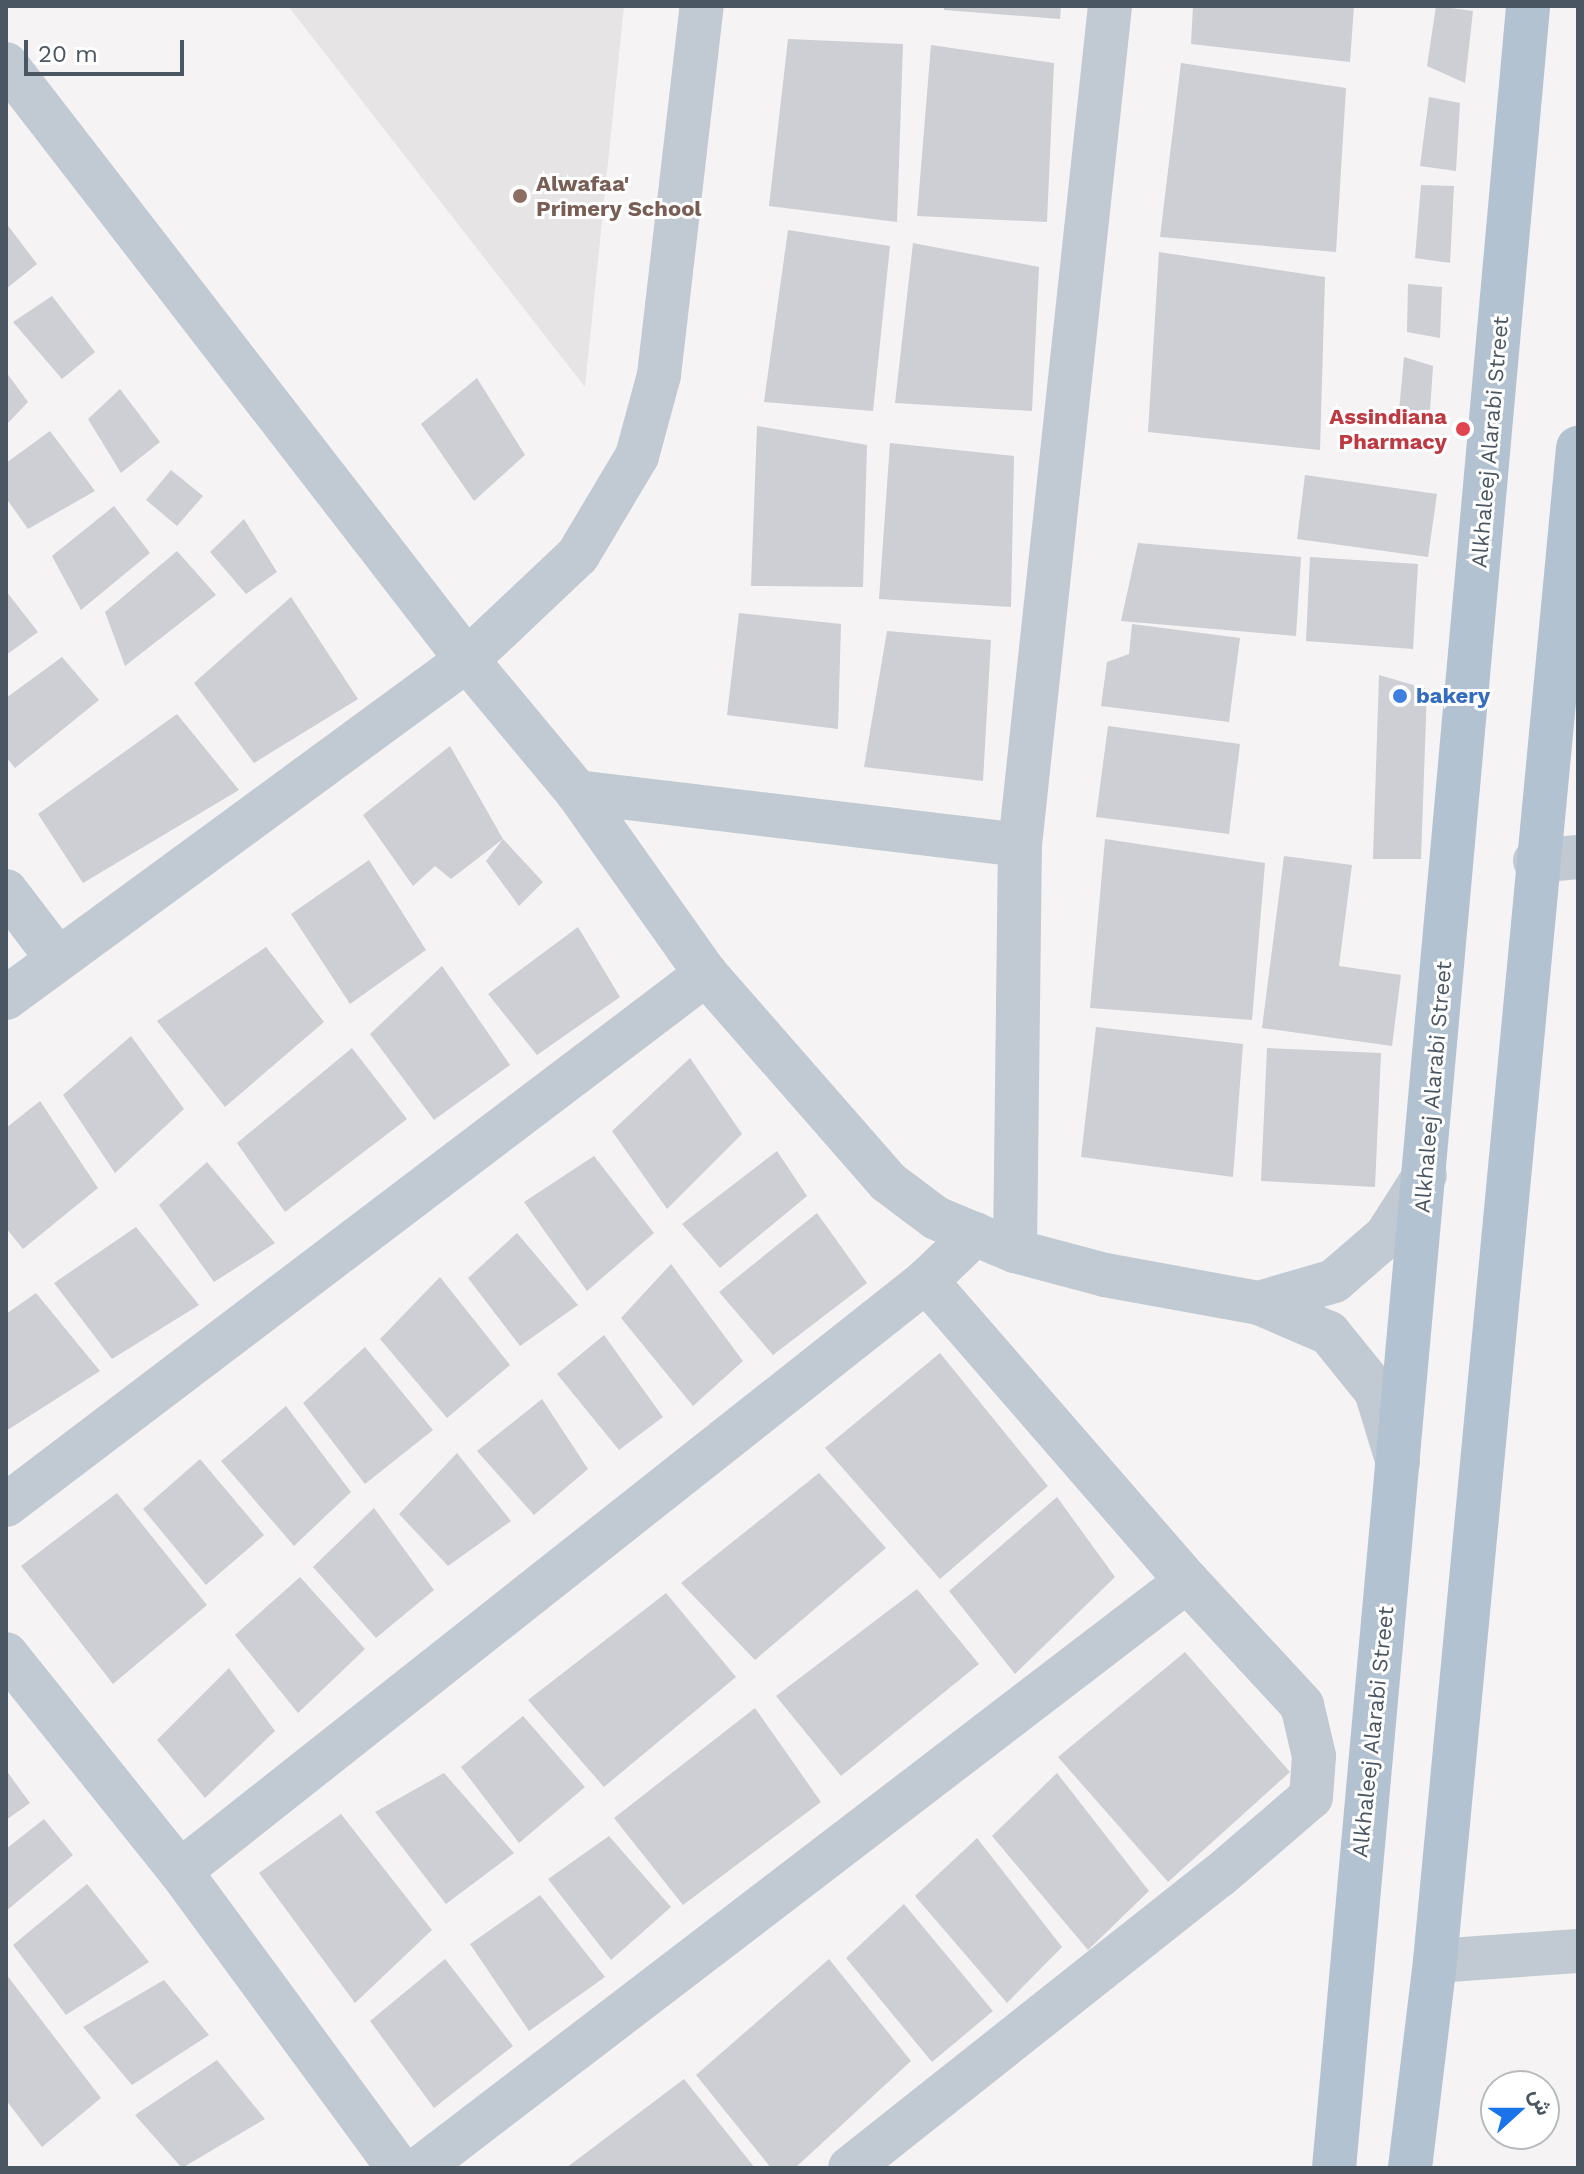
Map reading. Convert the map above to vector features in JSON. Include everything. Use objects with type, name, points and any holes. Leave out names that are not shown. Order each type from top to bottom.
[{"type":"main road","name":"Alkhaleej Alarabi Street","points":[[1334,2168],[1360,1843],[1400,1473],[1528,6]]},
{"type":"main road","points":[[1410,2168],[1435,1961],[1535,861],[1578,448]]},
{"type":"street","points":[[6,998],[467,660],[578,555],[608,512],[637,456],[659,375],[702,6]]},
{"type":"street","points":[[1015,1251],[1020,845],[1110,6]]},
{"type":"street","points":[[6,64],[467,660],[577,792],[706,974],[888,1182],[936,1218],[1015,1251],[1259,1303],[1329,1333],[1376,1391],[1400,1473]]},
{"type":"street","points":[[577,792],[1020,845]]},
{"type":"street","points":[[1535,861],[1578,857]]},
{"type":"street","points":[[6,891],[57,958]]},
{"type":"street","points":[[6,1505],[706,974]]},
{"type":"street","points":[[1259,1303],[1334,1281],[1386,1236],[1425,1175]]},
{"type":"street","points":[[180,1871],[926,1281],[975,1234]]},
{"type":"street","points":[[850,2168],[1219,1876],[1311,1797],[1314,1756],[1302,1705],[1187,1581],[926,1281]]},
{"type":"street","points":[[420,2168],[1187,1581]]},
{"type":"street","points":[[6,1654],[180,1871],[398,2168]]},
{"type":"street","points":[[1435,1961],[1578,1951]]},
{"type":"shaded area","name":"Alwafaa' Primery School","points":[[288,6],[624,6],[585,387]]},
{"type":"building","points":[[944,6],[1061,6],[1060,19],[944,10]]},
{"type":"building","points":[[1193,6],[1354,6],[1350,62],[1191,44]]},
{"type":"building","points":[[1436,6],[1473,11],[1465,83],[1427,66]]},
{"type":"building","points":[[788,39],[903,44],[897,222],[769,206]]},
{"type":"building","points":[[931,45],[1054,63],[1047,222],[917,216]]},
{"type":"building","points":[[1181,63],[1346,88],[1336,252],[1160,237]]},
{"type":"building","points":[[1429,97],[1460,103],[1456,171],[1420,166]]},
{"type":"building","points":[[1421,185],[1454,186],[1450,263],[1415,258]]},
{"type":"building","points":[[6,223],[37,264],[6,289]]},
{"type":"building","points":[[788,230],[890,246],[873,411],[764,402]]},
{"type":"building","points":[[913,243],[1039,267],[1032,411],[895,403]]},
{"type":"building","points":[[1159,252],[1325,277],[1320,450],[1148,432]]},
{"type":"building","points":[[1408,284],[1442,287],[1440,338],[1407,332]]},
{"type":"building","points":[[52,296],[95,352],[62,379],[13,322]]},
{"type":"building","points":[[1404,357],[1433,366],[1429,426],[1398,421]]},
{"type":"building","points":[[6,372],[28,402],[6,425]]},
{"type":"building","points":[[477,378],[525,455],[474,501],[421,424]]},
{"type":"building","points":[[120,389],[160,442],[121,473],[88,419]]},
{"type":"building","points":[[757,426],[867,445],[863,587],[751,586]]},
{"type":"building","points":[[50,431],[95,491],[28,529],[6,498],[6,463]]},
{"type":"building","points":[[890,443],[1014,456],[1011,607],[879,599]]},
{"type":"building","points":[[171,470],[203,496],[177,526],[146,500]]},
{"type":"building","points":[[1305,475],[1437,494],[1428,557],[1297,539]]},
{"type":"building","points":[[114,506],[150,553],[81,610],[52,556]]},
{"type":"building","points":[[244,519],[277,572],[246,594],[210,552]]},
{"type":"building","points":[[1138,543],[1301,557],[1296,636],[1121,621]]},
{"type":"building","points":[[177,551],[216,595],[125,666],[105,612]]},
{"type":"building","points":[[1310,557],[1418,564],[1413,649],[1306,641]]},
{"type":"building","points":[[6,591],[38,632],[6,655]]},
{"type":"building","points":[[291,597],[358,699],[254,763],[194,683]]},
{"type":"building","points":[[739,613],[841,624],[838,729],[727,715]]},
{"type":"building","points":[[1132,624],[1240,638],[1229,722],[1101,706],[1107,662],[1129,654]]},
{"type":"building","points":[[887,631],[991,640],[983,781],[864,767]]},
{"type":"building","points":[[62,657],[99,700],[15,768],[6,757],[6,698]]},
{"type":"building","points":[[1379,675],[1427,689],[1421,859],[1373,859]]},
{"type":"building","points":[[177,714],[239,790],[83,883],[38,814]]},
{"type":"building","points":[[1108,726],[1240,744],[1229,834],[1096,817]]},
{"type":"building","points":[[450,746],[503,839],[451,879],[435,866],[413,886],[363,815]]},
{"type":"building","points":[[503,839],[543,882],[519,906],[486,861]]},
{"type":"building","points":[[1105,839],[1265,863],[1252,1020],[1090,1008]]},
{"type":"building","points":[[1284,856],[1352,865],[1339,966],[1401,975],[1392,1046],[1262,1028]]},
{"type":"building","points":[[369,860],[426,950],[350,1004],[291,914]]},
{"type":"building","points":[[578,927],[620,997],[537,1055],[488,994]]},
{"type":"building","points":[[266,947],[324,1022],[225,1107],[157,1021]]},
{"type":"building","points":[[442,966],[510,1065],[434,1120],[370,1034]]},
{"type":"building","points":[[1096,1027],[1243,1044],[1233,1177],[1081,1157]]},
{"type":"building","points":[[131,1036],[184,1109],[115,1173],[63,1095]]},
{"type":"building","points":[[352,1048],[407,1119],[285,1212],[237,1143]]},
{"type":"building","points":[[1267,1048],[1381,1053],[1375,1187],[1261,1181]]},
{"type":"building","points":[[690,1058],[742,1134],[667,1209],[612,1131]]},
{"type":"building","points":[[40,1101],[98,1188],[23,1249],[6,1228],[6,1128]]},
{"type":"building","points":[[777,1151],[807,1196],[720,1268],[682,1224]]},
{"type":"building","points":[[594,1156],[654,1233],[587,1291],[524,1202]]},
{"type":"building","points":[[207,1162],[275,1243],[214,1282],[159,1205]]},
{"type":"building","points":[[817,1213],[867,1283],[773,1355],[719,1292]]},
{"type":"building","points":[[136,1227],[199,1305],[112,1359],[54,1283]]},
{"type":"building","points":[[517,1233],[578,1305],[520,1346],[468,1278]]},
{"type":"building","points":[[671,1264],[743,1361],[693,1406],[621,1318]]},
{"type":"building","points":[[440,1277],[510,1365],[447,1418],[380,1339]]},
{"type":"building","points":[[36,1293],[100,1371],[6,1431],[6,1314]]},
{"type":"building","points":[[604,1335],[663,1417],[619,1450],[557,1374]]},
{"type":"building","points":[[365,1347],[433,1430],[365,1484],[303,1403]]},
{"type":"building","points":[[940,1353],[1048,1486],[940,1579],[825,1448]]},
{"type":"building","points":[[542,1399],[588,1469],[534,1515],[477,1451]]},
{"type":"building","points":[[286,1406],[351,1492],[294,1546],[221,1461]]},
{"type":"building","points":[[457,1453],[511,1521],[448,1566],[399,1514]]},
{"type":"building","points":[[200,1459],[264,1535],[206,1585],[143,1509]]},
{"type":"building","points":[[819,1473],[886,1548],[755,1660],[681,1583]]},
{"type":"building","points":[[117,1493],[207,1605],[113,1684],[21,1566]]},
{"type":"building","points":[[1057,1497],[1115,1577],[1015,1674],[949,1591]]},
{"type":"building","points":[[374,1508],[434,1590],[376,1638],[313,1567]]},
{"type":"building","points":[[300,1577],[365,1649],[298,1713],[235,1635]]},
{"type":"building","points":[[917,1589],[979,1664],[841,1776],[776,1696]]},
{"type":"building","points":[[666,1593],[736,1677],[604,1787],[528,1700]]},
{"type":"building","points":[[1185,1652],[1290,1772],[1168,1882],[1058,1757]]},
{"type":"building","points":[[229,1668],[275,1731],[205,1798],[157,1740]]},
{"type":"building","points":[[755,1708],[821,1802],[683,1905],[614,1818]]},
{"type":"building","points":[[523,1716],[585,1787],[519,1843],[461,1767]]},
{"type":"building","points":[[6,1770],[30,1803],[6,1820]]},
{"type":"building","points":[[444,1773],[514,1853],[446,1904],[375,1812]]},
{"type":"building","points":[[1057,1773],[1149,1891],[1088,1950],[992,1836]]},
{"type":"building","points":[[341,1814],[432,1930],[355,2003],[259,1873]]},
{"type":"building","points":[[44,1819],[73,1855],[6,1911],[6,1849]]},
{"type":"building","points":[[609,1836],[671,1907],[611,1960],[548,1879]]},
{"type":"building","points":[[977,1838],[1062,1947],[1007,2003],[915,1896]]},
{"type":"building","points":[[87,1884],[149,1962],[66,2015],[13,1945]]},
{"type":"building","points":[[540,1895],[605,1977],[529,2031],[470,1944]]},
{"type":"building","points":[[904,1904],[993,2011],[932,2062],[846,1958]]},
{"type":"building","points":[[445,1959],[513,2046],[434,2108],[370,2021]]},
{"type":"building","points":[[829,1959],[911,2061],[795,2168],[771,2168],[696,2075]]},
{"type":"building","points":[[6,1974],[101,2098],[42,2147],[6,2100]]},
{"type":"building","points":[[164,1980],[209,2035],[132,2085],[83,2027]]},
{"type":"building","points":[[217,2060],[265,2119],[182,2168],[135,2115]]},
{"type":"building","points":[[684,2079],[755,2168],[566,2168]]},
{"type":"place","name":"Alwafaa' Primery School","points":[[520,196]]},
{"type":"place","name":"Assindiana Pharmacy","points":[[1463,429]]},
{"type":"place","name":"bakery","points":[[1400,696]]}]
